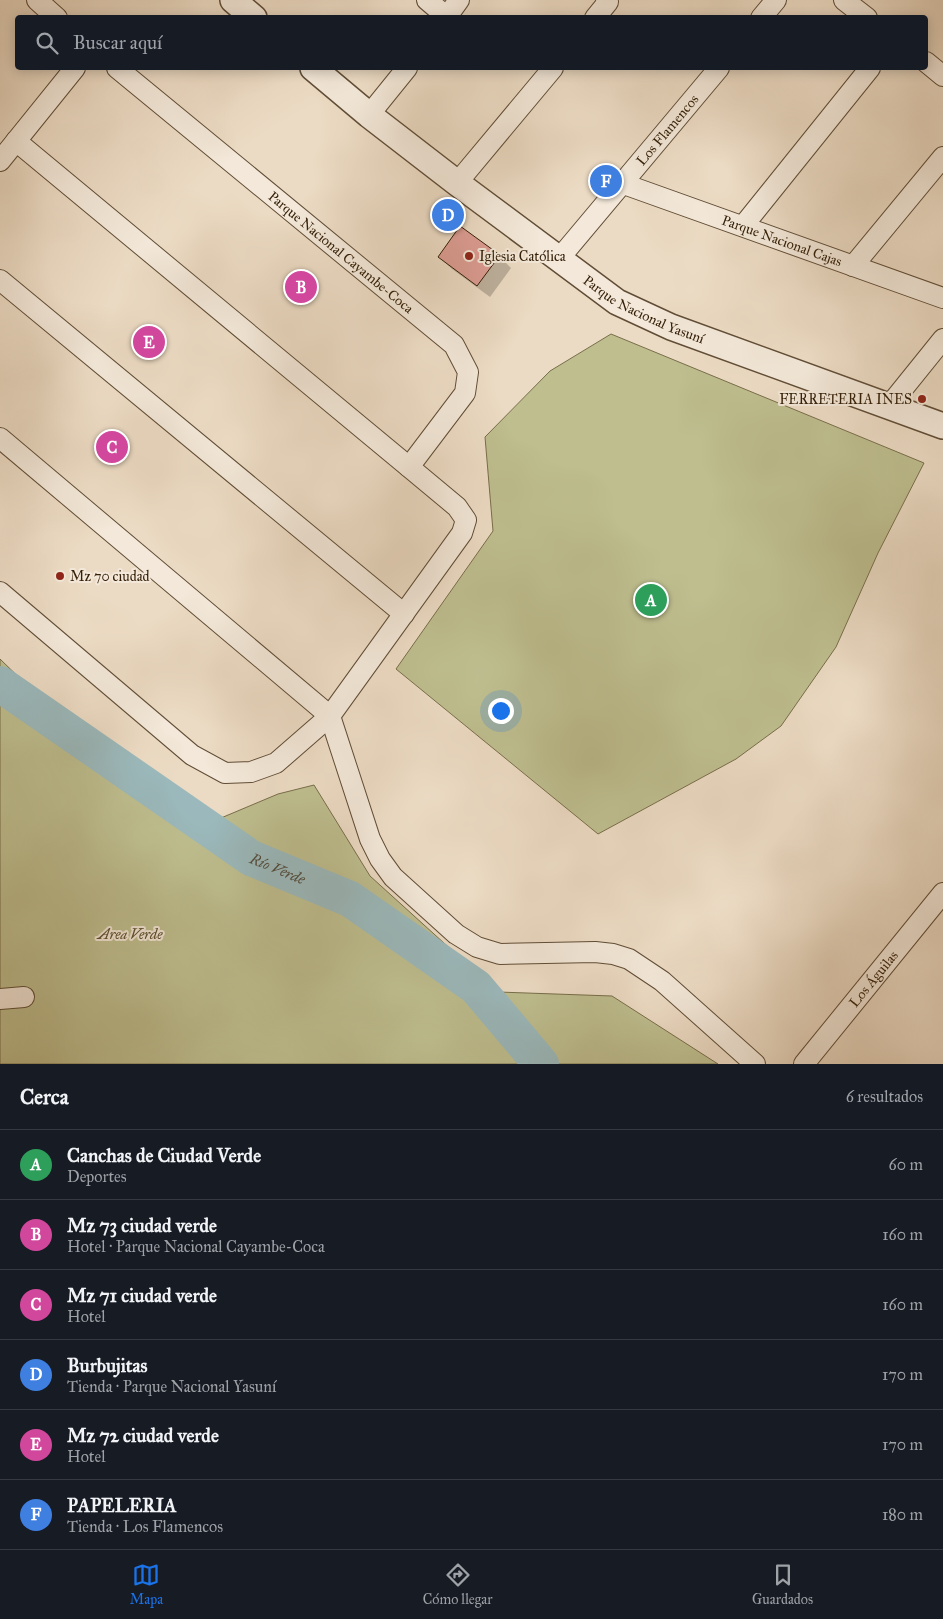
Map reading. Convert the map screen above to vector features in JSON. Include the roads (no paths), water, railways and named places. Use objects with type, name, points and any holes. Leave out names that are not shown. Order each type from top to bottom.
[{"type":"street","points":[[37,0],[54,15]]},
{"type":"street","points":[[233,0],[250,15]]},
{"type":"street","points":[[427,0],[444,15]]},
{"type":"street","points":[[448,15],[459,0]]},
{"type":"street","points":[[597,15],[608,2],[606,0]]},
{"type":"street","points":[[764,15],[776,0]]},
{"type":"street","points":[[844,0],[863,15]]},
{"type":"street","points":[[928,64],[943,76]]},
{"type":"street","points":[[0,161],[73,70]]},
{"type":"street","name":"Parque Nacional Cayambe-Coca","points":[[119,70],[454,345],[468,372],[465,393],[409,467]]},
{"type":"street","name":"Parque Nacional Yasuní","points":[[314,70],[457,183],[558,260],[617,302],[671,327],[943,426]]},
{"type":"street","points":[[369,115],[404,70]]},
{"type":"street","points":[[457,183],[552,70]]},
{"type":"street","name":"Los Flamencos","points":[[558,260],[717,70]]},
{"type":"street","points":[[743,226],[868,70]]},
{"type":"street","points":[[0,592],[192,754],[225,773],[251,772],[276,763],[330,716],[462,533],[466,520],[457,507],[16,141]]},
{"type":"street","points":[[853,266],[943,157]]},
{"type":"street","name":"Parque Nacional Cajas","points":[[622,183],[943,298]]},
{"type":"street","points":[[0,280],[404,614]]},
{"type":"street","points":[[889,406],[943,339]]},
{"type":"street","points":[[0,438],[330,716],[370,839],[380,859],[393,877],[456,934],[477,947],[500,954],[595,952],[613,954],[629,959],[662,981],[755,1064]]},
{"type":"street","name":"Los Águilas","points":[[804,1064],[943,894]]},
{"type":"street","points":[[0,999],[24,998]]},
{"type":"waterway","name":"Río Verde","points":[[0,684],[251,858],[350,899],[476,987],[541,1064]]},
{"type":"place","name":"PAPELERIA","points":[[606,181]]},
{"type":"place","name":"Burbujitas","points":[[448,215]]},
{"type":"place","name":"Iglesia Católica","points":[[469,256]]},
{"type":"place","name":"Mz 73 ciudad verde","points":[[301,287]]},
{"type":"place","name":"Mz 72 ciudad verde","points":[[149,342]]},
{"type":"place","name":"FERRETERIA INES","points":[[922,399]]},
{"type":"place","name":"Mz 71 ciudad verde","points":[[112,447]]},
{"type":"place","name":"Mz 70 ciudad","points":[[60,576]]},
{"type":"place","name":"Canchas de Ciudad Verde","points":[[651,600]]},
{"type":"park label","name":"Area Verde","points":[[130,934]]}]
